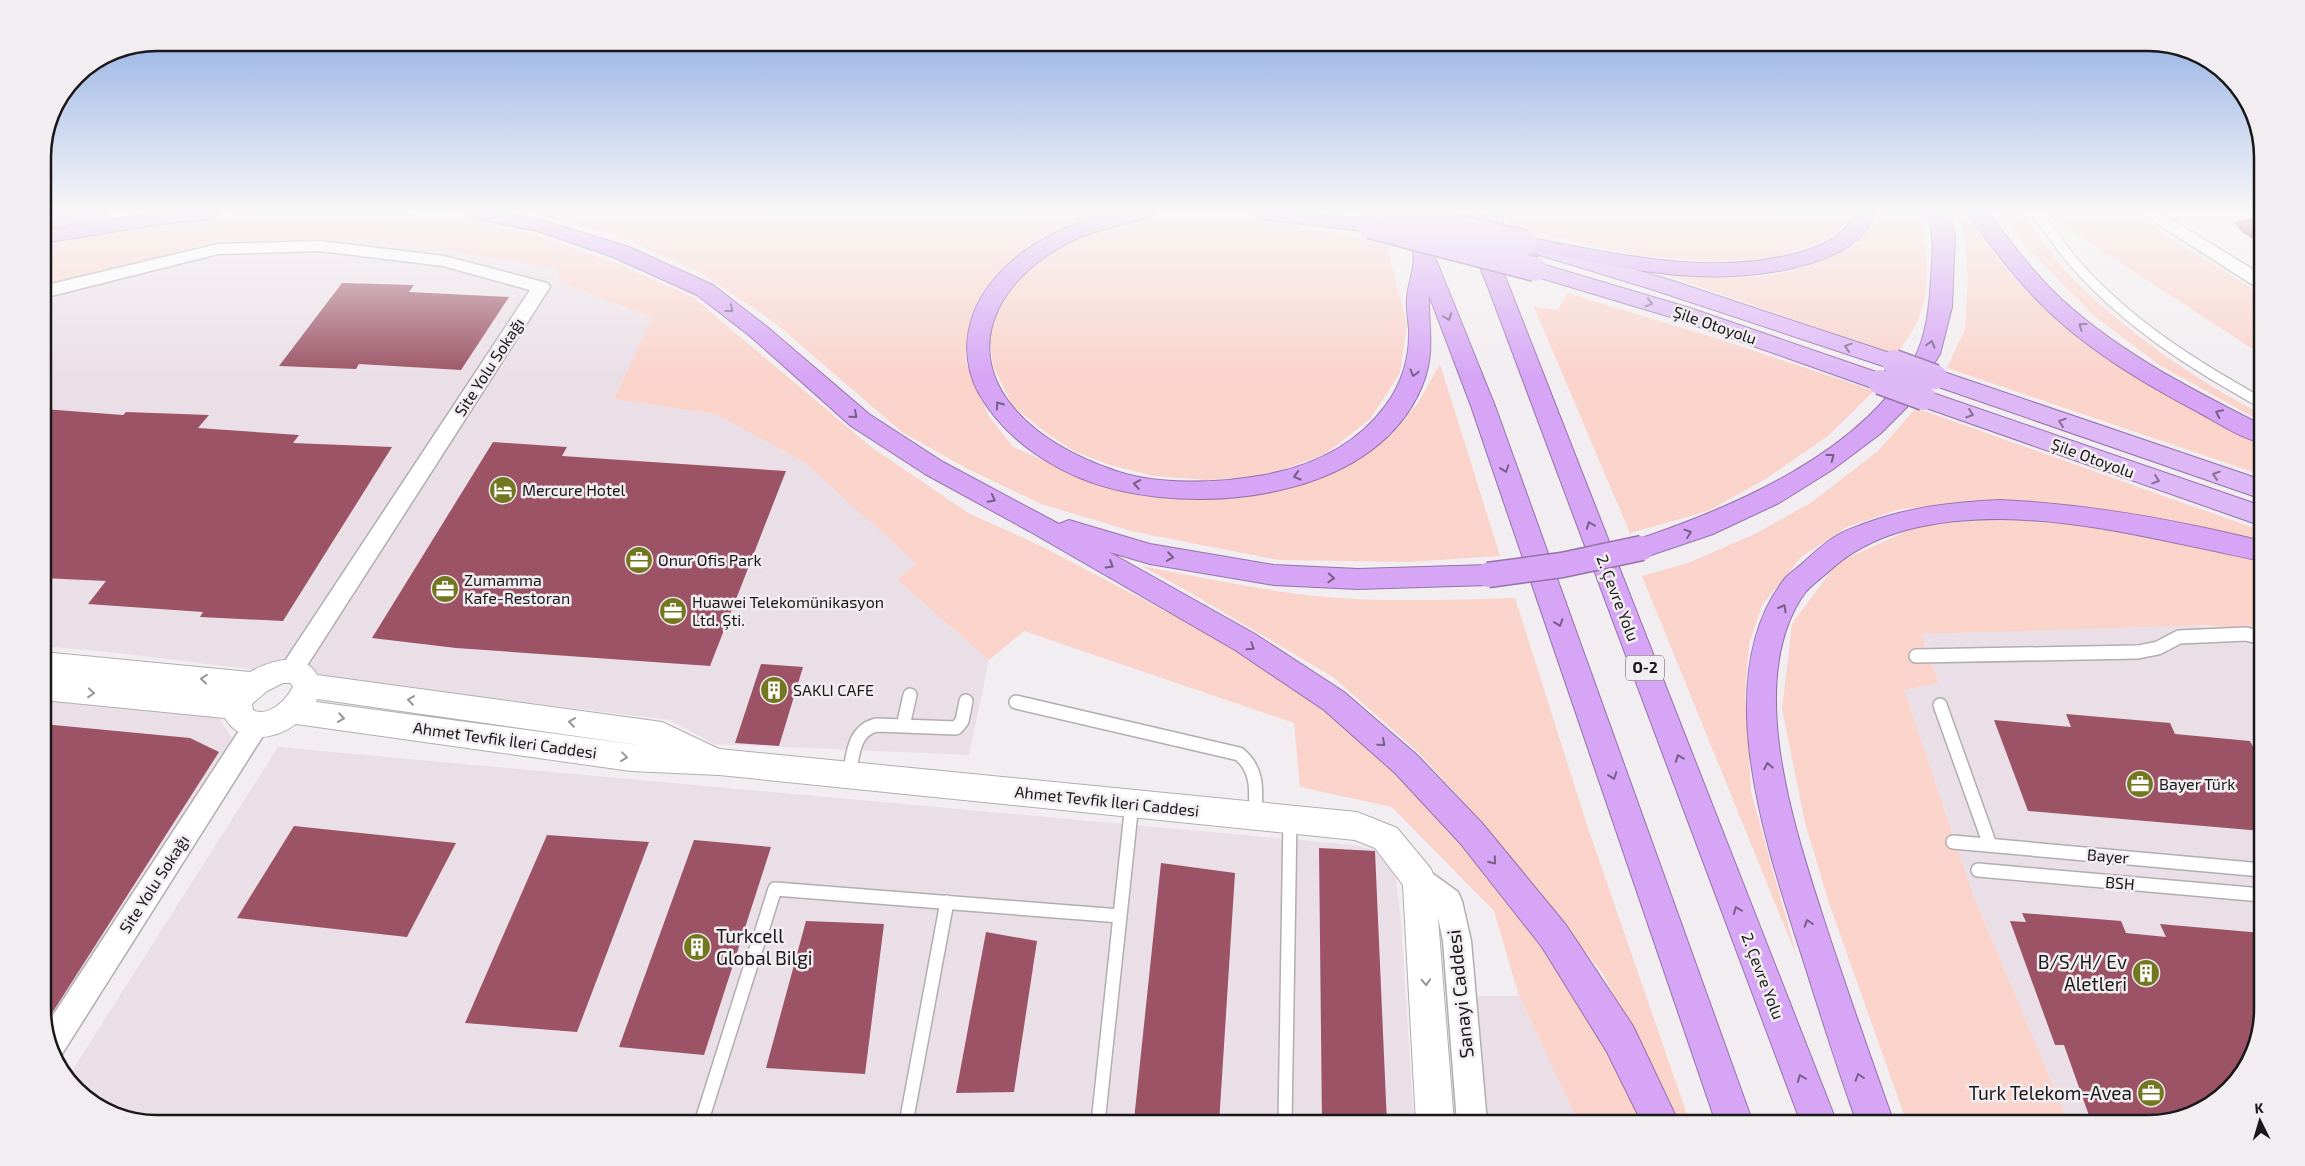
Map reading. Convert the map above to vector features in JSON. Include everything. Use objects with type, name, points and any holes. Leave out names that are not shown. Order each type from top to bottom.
[{"type":"highway","points":[[655,267],[705,290],[758,331],[860,420],[934,468],[1038,524],[1245,642],[1334,701],[1406,764],[1471,833],[1554,936],[1620,1039],[1657,1115]]},
{"type":"highway","points":[[1018,267],[994,294],[982,319],[977,346],[984,379],[992,394],[1016,426],[1034,441],[1087,469],[1120,481],[1149,486],[1212,491],[1245,489],[1305,474],[1333,462],[1355,449],[1377,432],[1394,414],[1407,394],[1414,376],[1420,338],[1418,297],[1422,267]]},
{"type":"highway","points":[[1429,267],[1486,415],[1732,1115]]},
{"type":"highway","name":"2. Çevre Yolu","points":[[1492,267],[1816,1115]]},
{"type":"highway","points":[[1498,267],[1500,287]]},
{"type":"highway","name":"Şile Otoyolu","points":[[1529,267],[1682,313],[1880,382],[1930,388],[2254,488]]},
{"type":"highway","name":"Şile Otoyolu","points":[[1605,267],[1894,362],[1930,388],[2254,513]]},
{"type":"highway","points":[[1686,267],[1718,270],[1769,267]]},
{"type":"highway","points":[[1038,524],[1082,533],[1150,554],[1274,575],[1358,579],[1488,575],[1562,565],[1642,548],[1704,527],[1770,496],[1823,464],[1871,428],[1898,401],[1928,354],[1941,307],[1943,267]]},
{"type":"highway","points":[[2019,267],[2069,316],[2128,359],[2210,409],[2254,431]]},
{"type":"highway","points":[[1872,1115],[1790,866],[1776,813],[1765,753],[1762,712],[1765,658],[1776,621],[1796,585],[1850,539],[1918,516],[1962,512],[2016,510],[2124,521],[2254,549]]},
{"type":"street","name":"Site Yolu Sokağı","points":[[51,290],[143,267]]},
{"type":"street","name":"Site Yolu Sokağı","points":[[297,690],[541,287],[468,267]]},
{"type":"street","points":[[2237,267],[2254,278]]},
{"type":"street","points":[[51,666],[249,705],[275,721],[297,690],[272,674],[249,705]]},
{"type":"street","points":[[51,689],[249,705]]},
{"type":"street","name":"Ahmet Tevfik İleri Caddesi","points":[[297,690],[631,758],[718,762],[1357,826],[1386,838],[1419,880]]},
{"type":"street","name":"Site Yolu Sokağı","points":[[56,1038],[249,705]]},
{"type":"street","name":"Sanayi Caddesi","points":[[1419,880],[1424,933],[1434,1115]]},
{"type":"street","name":"Sanayi Caddesi","points":[[1419,880],[1448,901],[1457,941],[1471,1115]]},
{"type":"lane","points":[[2078,267],[2127,313],[2189,359],[2254,398]]},
{"type":"lane","points":[[1916,656],[2138,652],[2158,648],[2178,637],[2246,634],[2254,636]]},
{"type":"lane","points":[[903,726],[910,695]]},
{"type":"lane","points":[[849,775],[862,730],[871,725],[956,728],[962,721],[966,701]]},
{"type":"lane","points":[[1016,702],[1239,754],[1250,764],[1254,772],[1255,816]]},
{"type":"lane","points":[[1940,705],[1990,845]]},
{"type":"lane","points":[[1099,1115],[1132,803]]},
{"type":"lane","points":[[1285,1115],[1290,819]]},
{"type":"lane","name":"Bayer","points":[[1952,842],[2254,869]]},
{"type":"lane","name":"BSH","points":[[1978,870],[2254,894]]},
{"type":"lane","points":[[704,1115],[775,889],[1120,916]]},
{"type":"lane","points":[[908,1115],[947,902]]},
{"type":"shaded area","points":[[51,267],[120,267],[51,286]]},
{"type":"shaded area","points":[[120,267],[547,267],[556,269],[560,283],[652,318],[615,399],[715,414],[804,462],[917,563],[897,580],[989,660],[969,755],[714,744],[670,720],[109,652],[51,647],[51,286]]},
{"type":"shaded area","points":[[547,267],[626,267],[694,298],[871,447],[970,514],[1039,545],[1222,641],[1320,705],[1418,795],[1537,933],[1608,1046],[1640,1115],[1575,1115],[1519,996],[1494,911],[1392,807],[1300,787],[1294,723],[1024,631],[989,660],[897,580],[916,563],[804,462],[715,414],[614,399],[652,318],[559,282],[556,269]]},
{"type":"shaded area","points":[[689,267],[1005,267],[970,319],[965,360],[988,415],[1013,447],[1075,475],[1139,494],[1226,499],[1305,484],[1354,462],[1393,433],[1418,403],[1440,364],[1500,556],[1409,562],[1279,560],[1135,532],[1041,504],[966,468],[902,432],[774,322],[701,273]]},
{"type":"shaded area","points":[[1392,267],[1407,325],[1400,373],[1370,419],[1324,455],[1266,475],[1207,480],[1154,476],[1110,465],[1074,451],[1048,434],[1013,406],[993,366],[989,333],[1004,296],[1027,268]]},
{"type":"shaded area","points":[[1802,267],[1927,267],[1920,314],[1897,355],[1655,271],[1749,277]]},
{"type":"shaded area","points":[[1967,267],[2005,267],[2046,309],[2074,333],[2104,354],[2197,411],[2254,440],[2254,472],[1947,368],[1965,329]]},
{"type":"shaded area","points":[[2047,267],[2063,267],[2076,282],[2118,320],[2189,372],[2254,410],[2254,418],[2161,366],[2093,315]]},
{"type":"shaded area","points":[[2128,267],[2218,267],[2254,290],[2254,350]]},
{"type":"shaded area","points":[[1567,293],[1716,338],[1874,391],[1828,436],[1764,480],[1708,511],[1630,533],[1534,307],[1558,310]]},
{"type":"shaded area","points":[[1916,408],[2254,528],[2254,543],[2104,511],[1979,502],[1900,509],[1847,527],[1801,557],[1762,605],[1749,644],[1745,695],[1751,792],[1797,957],[1642,576],[1688,563],[1757,533],[1812,502],[1878,451]]},
{"type":"shaded area","points":[[2020,518],[2121,527],[2254,556],[2254,631],[2206,625],[1921,634],[1939,683],[1904,690],[1974,897],[2066,1115],[1904,1115],[1829,903],[1805,823],[1782,709],[1792,624],[1837,563],[1922,524]]},
{"type":"shaded area","points":[[1142,566],[1244,586],[1332,598],[1410,600],[1515,598],[1588,828],[1687,1115],[1674,1115],[1603,974],[1484,824],[1418,752],[1333,677]]},
{"type":"shaded area","points":[[2179,625],[2244,629],[2254,651],[2253,1022],[2248,1043],[2236,1067],[2218,1088],[2206,1097],[2182,1109],[2161,1114],[2066,1115],[1974,897],[1904,690],[1939,683],[1921,634]]},
{"type":"shaded area","points":[[51,701],[218,716],[233,740],[53,1030],[51,1015]]},
{"type":"shaded area","points":[[278,747],[1354,845],[1379,851],[1396,878],[1401,923],[1413,1115],[158,1115],[130,1111],[111,1104],[87,1088],[72,1071]]},
{"type":"shaded area","points":[[1468,996],[1519,996],[1575,1115],[1478,1115]]},
{"type":"building","points":[[342,283],[414,285],[409,292],[509,297],[461,370],[359,364],[356,369],[279,366]]},
{"type":"building","points":[[51,410],[123,415],[126,412],[209,415],[198,428],[299,435],[293,443],[392,447],[283,621],[200,617],[203,612],[88,604],[106,581],[51,578]]},
{"type":"building","name":"Onur Ofis Park","points":[[493,442],[567,447],[562,456],[786,471],[710,666],[456,648],[372,638]]},
{"type":"building","name":"SAKLI CAFE","points":[[761,664],[803,667],[779,746],[735,743]]},
{"type":"building","name":"Bayer Türk","points":[[2066,714],[2170,723],[2175,734],[2250,741],[2254,749],[2254,830],[2028,811],[1994,720],[2071,727]]},
{"type":"building","points":[[51,725],[190,738],[219,752],[51,1015]]},
{"type":"building","points":[[294,826],[456,843],[407,937],[237,918]]},
{"type":"building","points":[[547,835],[649,842],[577,1032],[465,1023]]},
{"type":"building","name":"Turkcell Global Bilgi","points":[[694,840],[771,847],[704,1055],[619,1047]]},
{"type":"building","points":[[1319,848],[1375,851],[1387,1115],[1322,1115]]},
{"type":"building","points":[[1161,863],[1235,873],[1220,1115],[1135,1115]]},
{"type":"building","name":"B/S/H/ Ev Aletleri","points":[[2022,913],[2121,921],[2126,933],[2166,937],[2160,924],[2254,932],[2253,1022],[2248,1043],[2236,1067],[2218,1088],[2194,1104],[2182,1109],[2168,1113],[2147,1115],[2089,1115],[2064,1045],[2055,1045],[2010,921],[2026,922]]},
{"type":"building","points":[[806,921],[884,924],[865,1074],[766,1068]]},
{"type":"building","points":[[986,932],[1037,941],[1014,1092],[956,1093]]},
{"type":"place","name":"Mercure Hotel","points":[[503,490]]},
{"type":"place","name":"Onur Ofis Park","points":[[639,560]]},
{"type":"place","name":"Zumamma Kafe-Restoran","points":[[445,589]]},
{"type":"place","name":"Huawei Telekomünikasyon Ltd. Şti.","points":[[673,611]]},
{"type":"place","name":"SAKLI CAFE","points":[[774,690]]},
{"type":"place","name":"Bayer Türk","points":[[2140,784]]},
{"type":"place","name":"Turkcell Global Bilgi","points":[[697,947]]},
{"type":"place","name":"B/S/H/ Ev Aletleri","points":[[2146,973]]},
{"type":"place","name":"Turk Telekom-Avea","points":[[2151,1093]]}]
